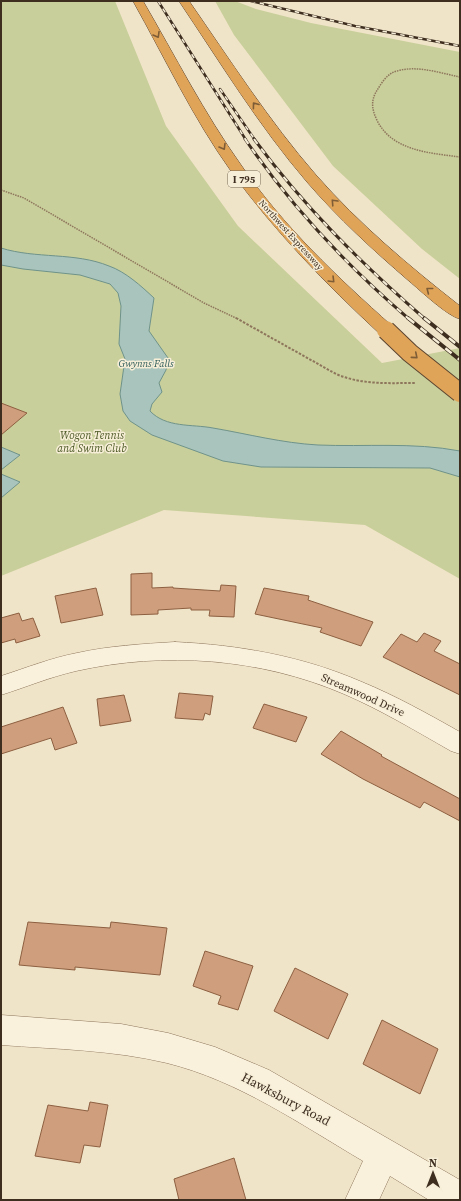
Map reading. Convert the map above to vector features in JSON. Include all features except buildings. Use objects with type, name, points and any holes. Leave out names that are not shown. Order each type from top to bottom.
[{"type":"highway","name":"Northwest Expressway","points":[[138,1],[201,111],[230,159],[251,189],[284,229],[348,296],[410,353],[460,393]]},
{"type":"highway","points":[[184,1],[245,92],[312,179],[348,217],[383,250],[416,279],[460,314]]},
{"type":"street","name":"Streamwood Drive","points":[[1,686],[75,662],[120,654],[162,651],[205,651],[249,657],[294,666],[337,681],[386,704],[460,744]]},
{"type":"street","name":"Hawksbury Road","points":[[1,1030],[121,1039],[168,1048],[215,1063],[258,1081],[460,1199]]},
{"type":"street","points":[[362,1200],[383,1153]]},
{"type":"path","points":[[460,77],[415,70],[398,71],[390,74],[372,100],[373,113],[384,133],[398,144],[426,153],[460,158]]},
{"type":"path","points":[[1,190],[24,198],[204,302],[248,322],[336,374],[350,380],[368,383],[419,384]]},
{"type":"green space","name":"Wogon Tennis and Swim Club","points":[[1,1],[115,1],[166,126],[238,226],[382,363],[460,348],[460,579],[365,525],[164,510],[1,576]]},
{"type":"green space","points":[[215,1],[235,1],[256,9],[311,23],[460,52],[460,279],[422,249],[333,166],[234,35]]},
{"type":"water","name":"Gwynns Falls","points":[[1,248],[28,253],[83,259],[109,266],[139,284],[154,298],[149,331],[168,358],[166,370],[159,383],[162,392],[152,404],[150,411],[164,420],[171,423],[213,428],[305,444],[407,446],[442,448],[460,451],[460,477],[430,468],[261,467],[223,461],[152,435],[130,421],[123,411],[120,394],[125,359],[119,344],[121,306],[118,293],[110,284],[80,275],[23,269],[1,265]]},
{"type":"water","points":[[1,447],[20,455],[1,470]]},
{"type":"water","points":[[1,474],[20,482],[1,498]]},
{"type":"railway","points":[[158,1],[246,140]]},
{"type":"railway","points":[[251,1],[355,26],[460,46]]},
{"type":"railway","points":[[220,89],[255,140]]},
{"type":"railway","points":[[245,139],[281,188],[321,234],[364,278],[409,319]]},
{"type":"railway","points":[[254,139],[313,211],[356,256],[425,319]]},
{"type":"railway","points":[[408,318],[460,360]]},
{"type":"railway","points":[[424,318],[460,347]]}]
